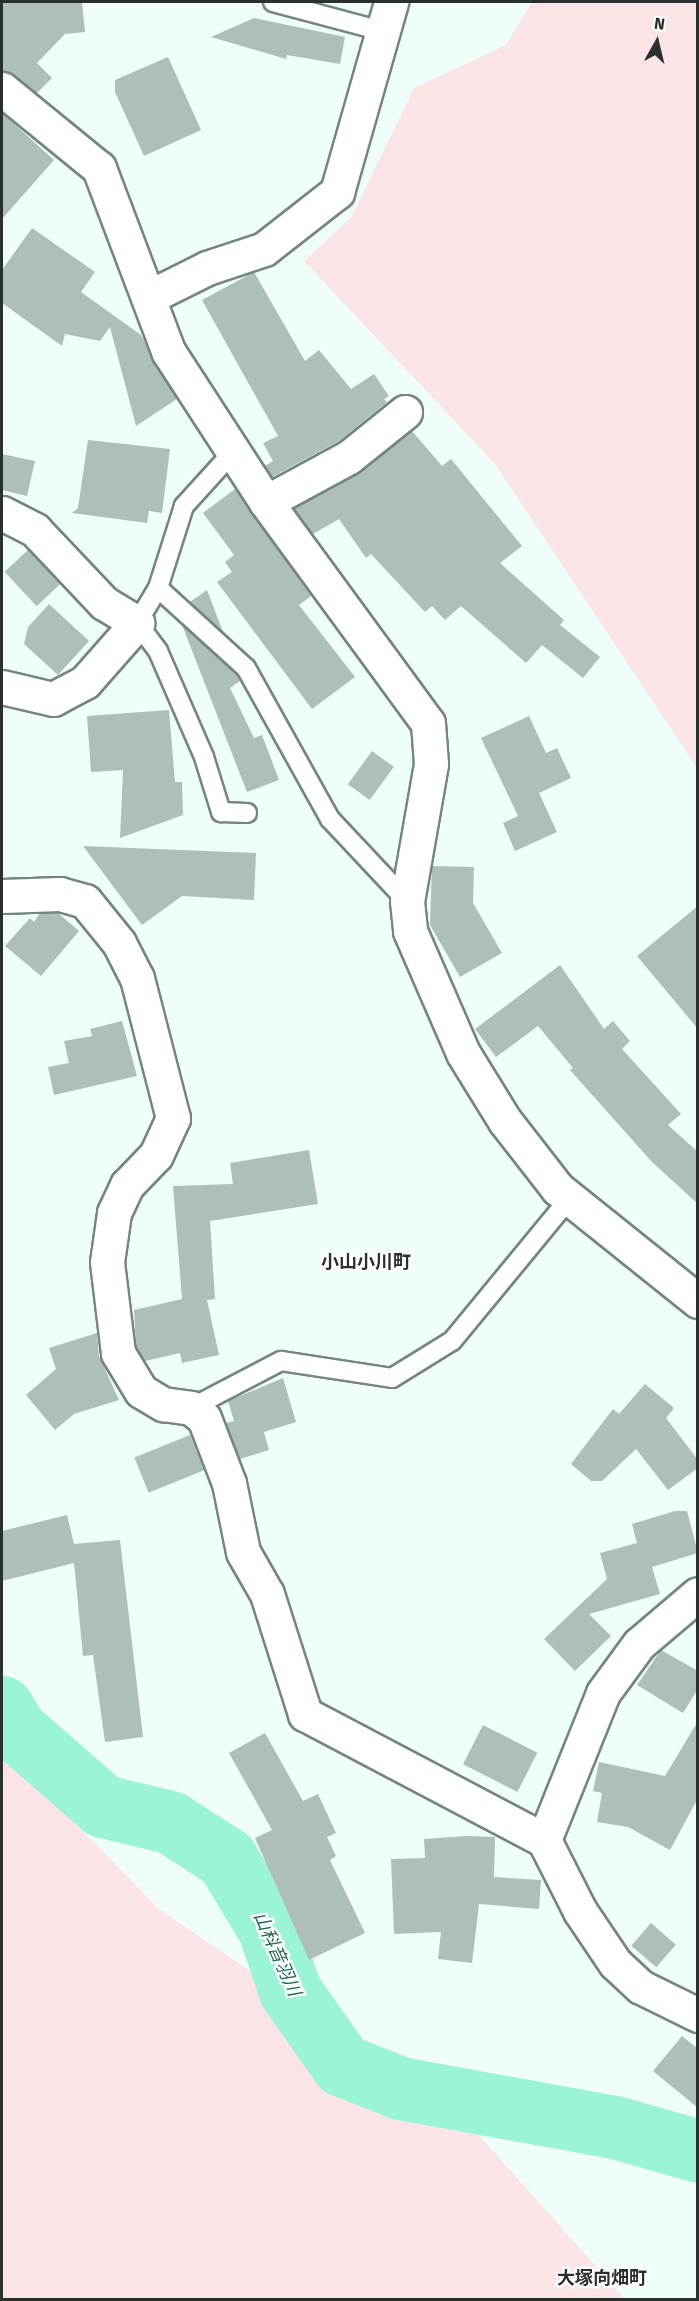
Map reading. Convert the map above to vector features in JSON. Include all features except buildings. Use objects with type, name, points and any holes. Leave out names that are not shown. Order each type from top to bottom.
[{"type":"street","points":[[149,297],[207,268],[264,249],[337,192],[387,16]]},
{"type":"street","points":[[2,89],[99,168],[168,351],[232,453],[266,502],[428,723],[431,764],[407,902],[410,931],[463,1053],[505,1121],[569,1199],[698,1301]]},
{"type":"street","points":[[266,502],[349,457],[405,412]]},
{"type":"street","points":[[2,687],[53,699],[85,682],[137,623],[104,603],[35,530],[3,523]]},
{"type":"street","points":[[2,896],[60,894],[85,901],[120,943],[137,978],[173,1118],[156,1155],[128,1185],[114,1213],[106,1262],[118,1353],[141,1390],[163,1404],[192,1408],[204,1418],[229,1483],[243,1552],[267,1594],[305,1714],[544,1840],[580,1911],[615,1962],[641,1987],[698,2015]]},
{"type":"street","points":[[544,1840],[603,1693],[639,1644],[698,1594]]},
{"type":"lane","points":[[273,2],[387,16]]},
{"type":"lane","points":[[232,453],[184,506],[158,588],[137,623],[159,651],[204,757],[221,812],[246,813]]},
{"type":"lane","points":[[158,588],[246,668],[330,819],[407,902]]},
{"type":"lane","points":[[192,1408],[281,1361],[392,1378],[452,1341],[569,1199]]},
{"type":"shaded area","points":[[532,2],[697,2],[697,768],[495,464],[304,261],[352,216],[414,88],[506,45]]},
{"type":"shaded area","points":[[2,1748],[159,1909],[460,2114],[625,2299],[2,2299]]},
{"type":"waterway","name":"山科音羽川","points":[[2,1707],[15,1729],[103,1806],[170,1822],[226,1858],[269,1929],[290,1991],[342,2065],[400,2088],[615,2127],[698,2151]]},
{"type":"district","name":"小山小川町","points":[[366,1262]]},
{"type":"district","name":"大塚向畑町","points":[[602,2278]]}]
